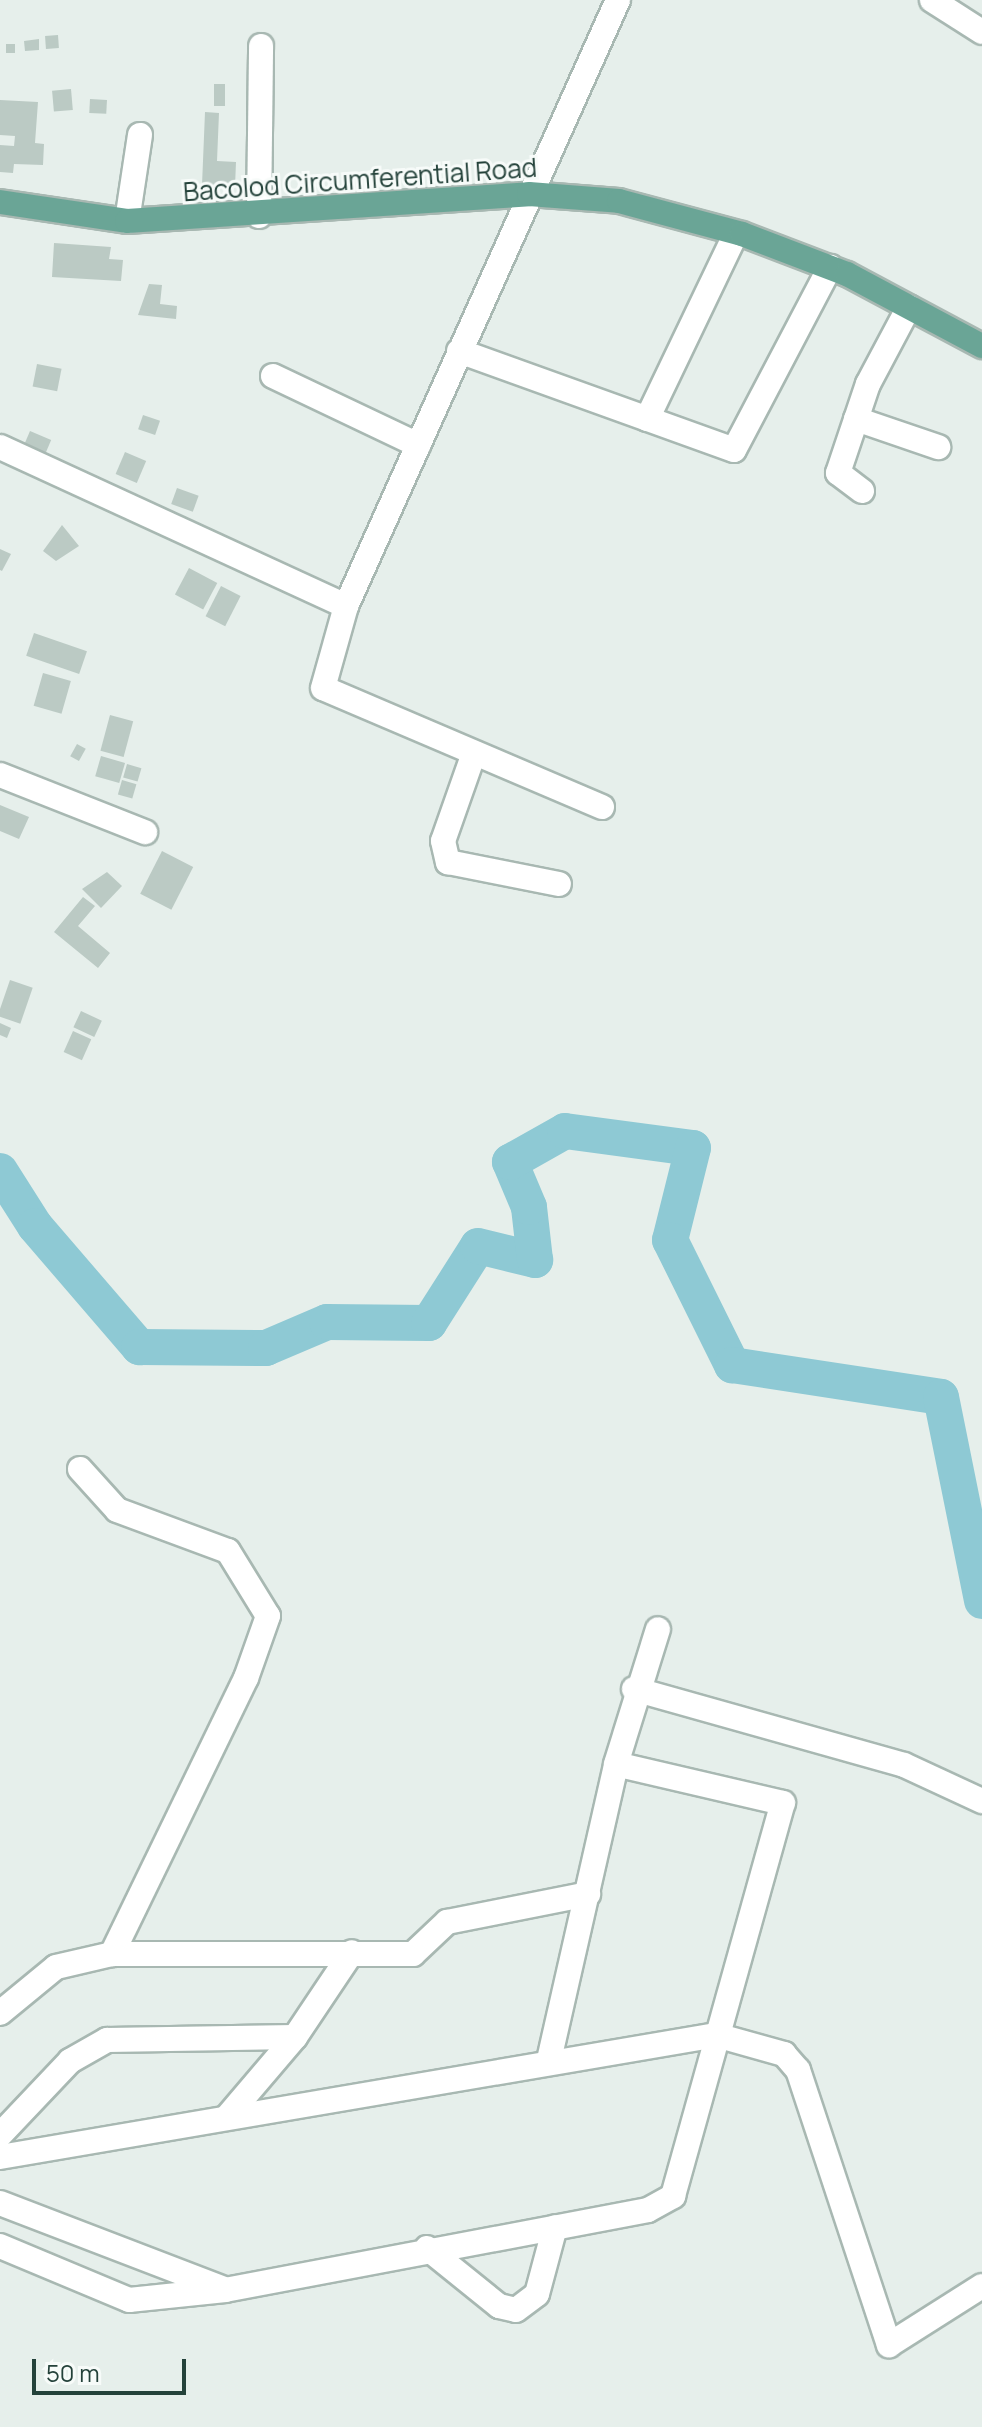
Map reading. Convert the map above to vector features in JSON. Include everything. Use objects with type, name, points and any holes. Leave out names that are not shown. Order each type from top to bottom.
[{"type":"main road","name":"Bacolod Circumferential Road","points":[[0,202],[127,221],[259,216],[529,194],[619,201],[736,233],[830,267],[982,346]]},
{"type":"street","points":[[602,807],[323,688],[346,606],[618,0]]},
{"type":"street","points":[[932,0],[982,32]]},
{"type":"street","points":[[259,216],[261,46]]},
{"type":"street","points":[[127,221],[140,135]]},
{"type":"street","points":[[647,419],[736,233]]},
{"type":"street","points":[[459,351],[734,450],[830,267]]},
{"type":"street","points":[[862,491],[838,473],[856,419],[909,307]]},
{"type":"street","points":[[273,376],[418,445]]},
{"type":"street","points":[[856,419],[938,447]]},
{"type":"street","points":[[0,447],[346,606]]},
{"type":"street","points":[[474,753],[443,841],[448,862],[559,884]]},
{"type":"street","points":[[0,775],[145,832]]},
{"type":"street","points":[[80,1469],[117,1510],[228,1551],[268,1616],[246,1678],[112,1954]]},
{"type":"street","points":[[549,2060],[634,1689],[658,1629]]},
{"type":"street","points":[[634,1689],[904,1765],[982,1801]]},
{"type":"street","points":[[0,2246],[129,2300],[225,2290],[427,2248],[648,2210],[673,2196],[783,1803],[616,1764]]},
{"type":"street","points":[[0,2013],[56,1967],[112,1954],[413,1954],[447,1922],[588,1894]]},
{"type":"street","points":[[227,2117],[295,2037],[352,1952]]},
{"type":"street","points":[[0,2157],[549,2060],[716,2035],[784,2054],[798,2070],[889,2345],[982,2286]]},
{"type":"street","points":[[0,2135],[70,2061],[107,2040],[295,2037]]},
{"type":"street","points":[[0,2203],[225,2290]]},
{"type":"street","points":[[427,2248],[489,2299],[516,2310],[537,2294],[555,2227]]},
{"type":"building","points":[[58,35],[59,48],[46,49],[45,36]]},
{"type":"building","points":[[39,39],[39,50],[25,51],[24,41]]},
{"type":"building","points":[[6,44],[15,44],[15,53],[6,53]]},
{"type":"building","points":[[214,84],[225,84],[225,106],[214,106]]},
{"type":"building","points":[[71,89],[73,110],[54,112],[52,91]]},
{"type":"building","points":[[90,99],[107,100],[106,114],[89,113]]},
{"type":"building","points":[[0,100],[38,102],[35,143],[44,144],[43,165],[14,164],[13,173],[0,172],[0,145],[14,146],[15,136],[0,135]]},
{"type":"building","points":[[205,112],[219,113],[217,161],[236,162],[235,187],[202,185]]},
{"type":"building","points":[[54,243],[111,247],[109,259],[123,260],[121,281],[52,277]]},
{"type":"building","points":[[149,284],[162,285],[160,304],[177,306],[176,319],[138,315]]},
{"type":"building","points":[[37,364],[62,369],[57,391],[33,387]]},
{"type":"building","points":[[143,415],[160,421],[155,435],[138,429]]},
{"type":"building","points":[[30,431],[51,440],[42,462],[21,453]]},
{"type":"building","points":[[125,452],[146,461],[137,483],[116,474]]},
{"type":"building","points":[[177,488],[199,496],[193,512],[171,504]]},
{"type":"building","points":[[62,525],[79,546],[56,561],[43,551]]},
{"type":"building","points":[[0,549],[11,554],[2,571],[0,570]]},
{"type":"building","points":[[189,568],[217,583],[203,610],[175,594]]},
{"type":"building","points":[[221,586],[241,596],[225,626],[206,616]]},
{"type":"building","points":[[34,633],[87,651],[79,674],[26,656]]},
{"type":"building","points":[[43,673],[71,681],[62,714],[34,706]]},
{"type":"building","points":[[110,715],[133,721],[124,757],[100,751]]},
{"type":"building","points":[[77,744],[86,749],[79,761],[70,756]]},
{"type":"building","points":[[101,756],[125,763],[119,783],[95,776]]},
{"type":"building","points":[[127,764],[141,768],[138,782],[123,777]]},
{"type":"building","points":[[122,780],[136,784],[132,799],[118,794]]},
{"type":"building","points":[[0,805],[29,817],[19,839],[0,831]]},
{"type":"building","points":[[162,851],[193,867],[171,910],[140,894]]},
{"type":"building","points":[[107,872],[122,886],[101,908],[82,889]]},
{"type":"building","points":[[83,897],[95,906],[78,926],[110,953],[98,968],[54,932]]},
{"type":"building","points":[[10,980],[33,988],[20,1024],[0,1017]]},
{"type":"building","points":[[81,1011],[102,1021],[94,1037],[73,1027]]},
{"type":"building","points":[[0,1023],[11,1028],[7,1038],[0,1035]]},
{"type":"building","points":[[73,1031],[91,1039],[82,1060],[64,1052]]},
{"type":"waterway","points":[[0,1171],[35,1226],[139,1347],[266,1348],[327,1322],[429,1323],[478,1246],[535,1260],[529,1207],[510,1162],[565,1131],[693,1148],[670,1240],[732,1365],[941,1397],[982,1601]]}]
